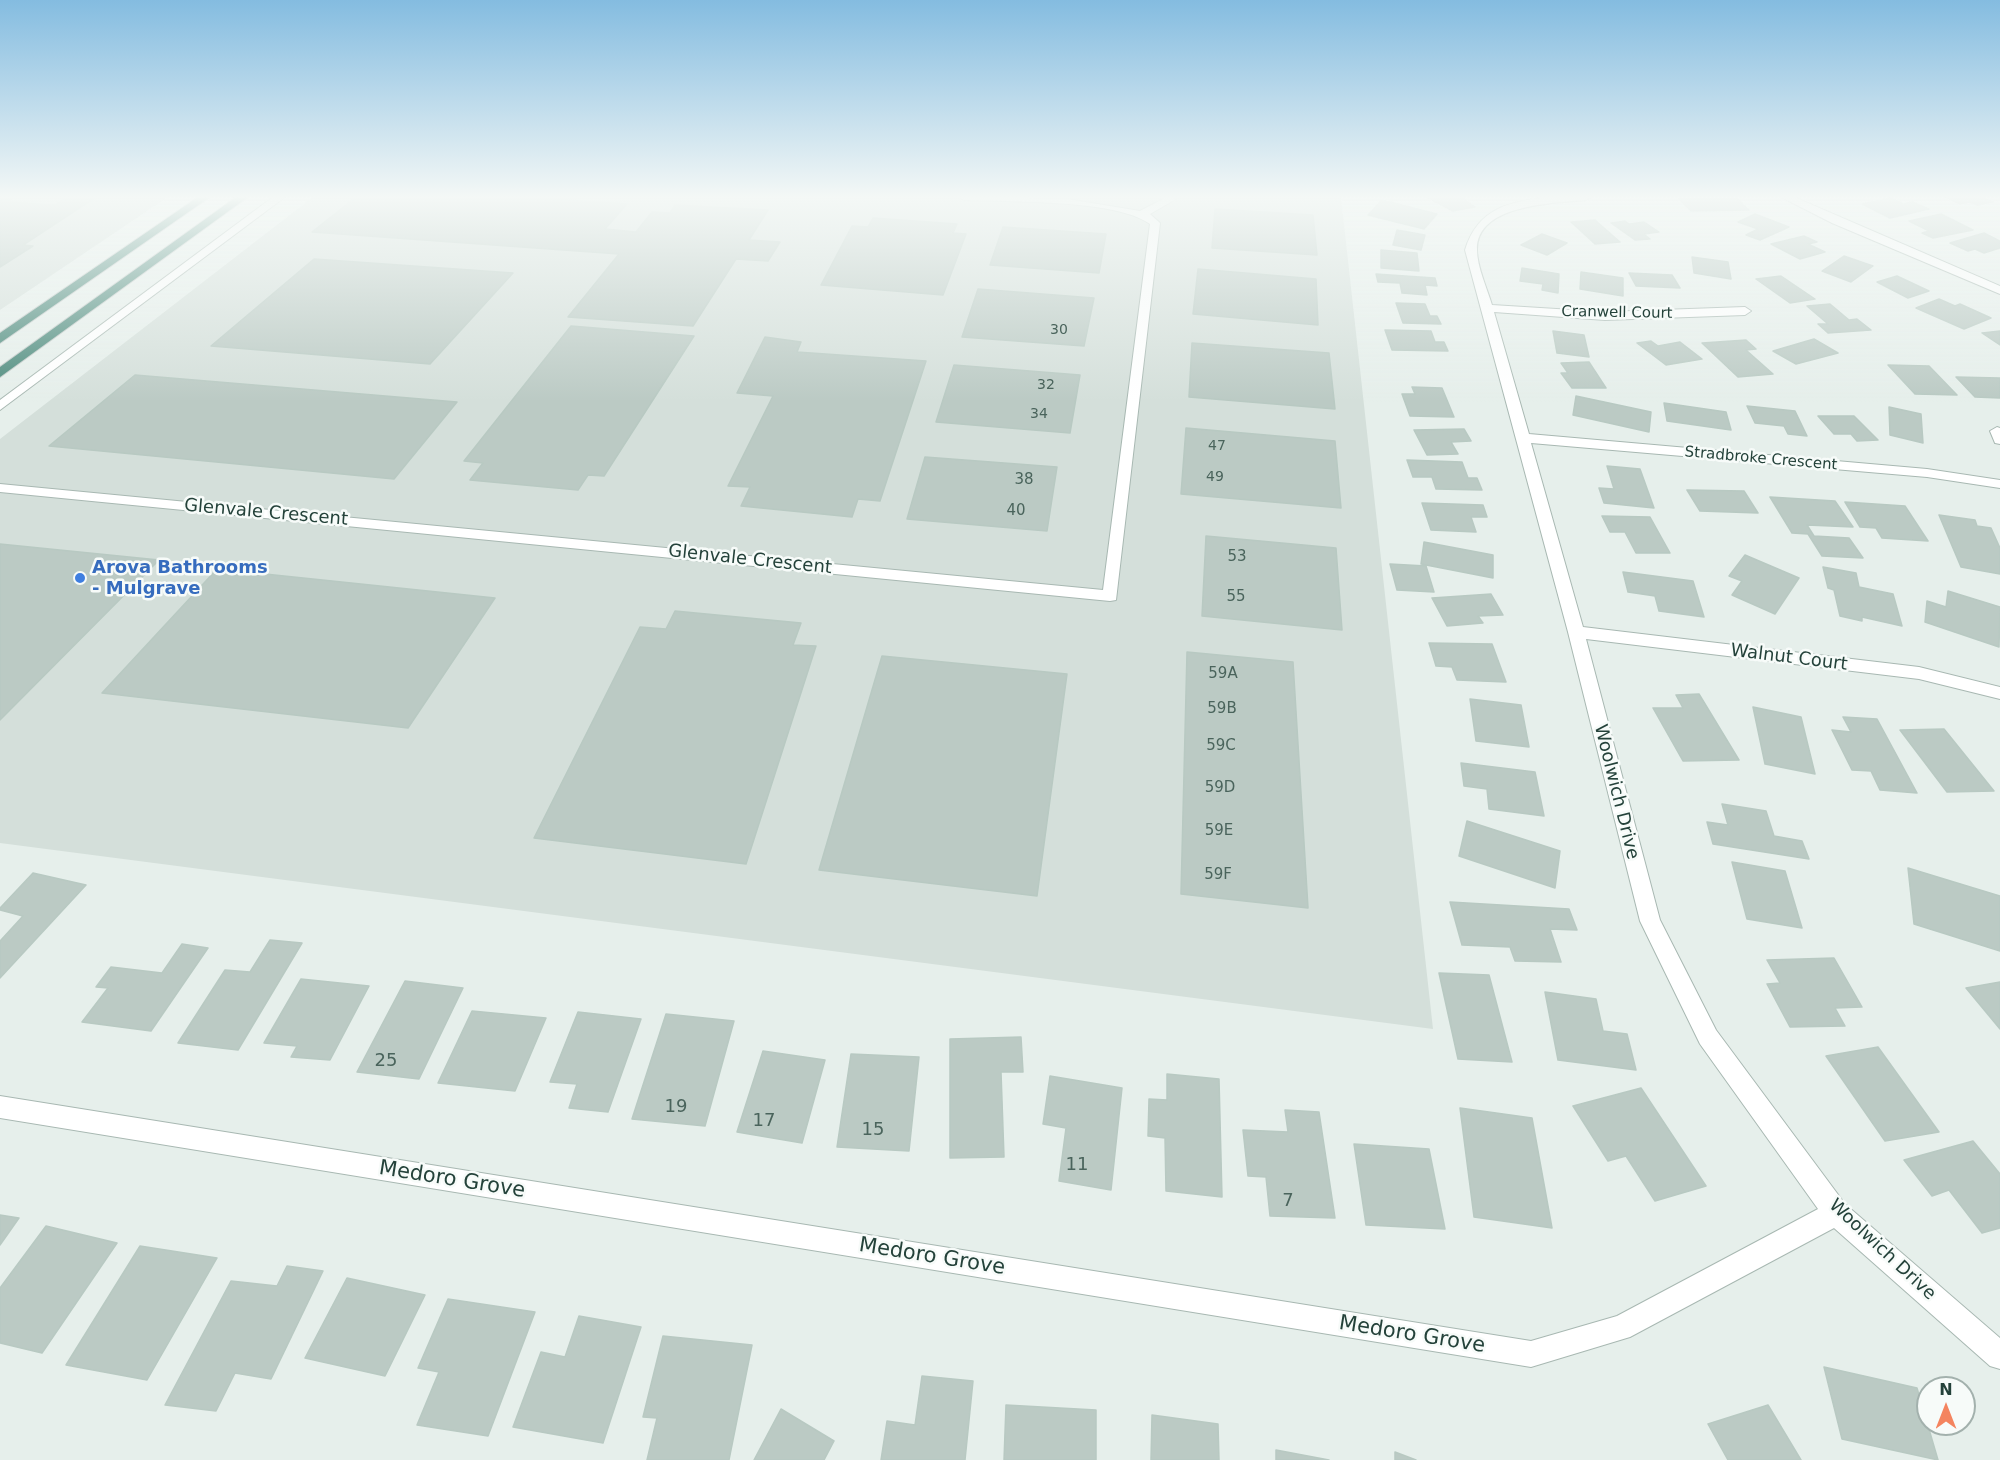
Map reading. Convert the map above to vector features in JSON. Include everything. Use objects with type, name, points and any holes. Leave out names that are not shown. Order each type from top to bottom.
[{"type":"highway","points":[[0,339],[107,265]]},
{"type":"highway","points":[[0,373],[149,265]]},
{"type":"street","points":[[0,406],[189,265]]},
{"type":"street","name":"Glenvale Crescent","points":[[0,488],[1110,596],[1150,265]]},
{"type":"street","name":"Woolwich Drive","points":[[1475,265],[1576,632],[1650,921],[1708,1037],[1836,1213],[2000,1356]]},
{"type":"street","points":[[1941,265],[2000,290]]},
{"type":"street","name":"Cranwell Court","points":[[1488,308],[1605,316],[1745,312]]},
{"type":"street","name":"Stradbroke Crescent","points":[[1522,438],[1927,473],[2000,484]]},
{"type":"street","name":"Walnut Court","points":[[1576,632],[1919,673],[2000,693]]},
{"type":"street","name":"Medoro Grove","points":[[0,1107],[1531,1354],[1621,1328],[1836,1213]]},
{"type":"shaded area","points":[[0,265],[67,265],[0,310]]},
{"type":"shaded area","points":[[225,265],[1349,265],[1433,1029],[0,843],[0,439]]},
{"type":"building","points":[[307,265],[401,265],[513,273],[430,364],[211,346]]},
{"type":"building","points":[[610,265],[732,265],[693,326],[568,317]]},
{"type":"building","points":[[831,265],[954,265],[943,295],[821,285]]},
{"type":"building","points":[[992,265],[1100,265],[1099,273]]},
{"type":"building","points":[[1381,265],[1418,265],[1419,271],[1381,268]]},
{"type":"building","points":[[1693,265],[1729,265],[1731,279],[1694,273]]},
{"type":"building","points":[[1831,265],[1873,266],[1851,282],[1822,271]]},
{"type":"building","points":[[1522,268],[1559,274],[1558,293],[1542,290],[1543,284],[1520,281]]},
{"type":"building","points":[[1198,269],[1316,279],[1318,325],[1193,314]]},
{"type":"building","points":[[1581,272],[1623,278],[1623,296],[1580,289]]},
{"type":"building","points":[[1629,273],[1672,275],[1680,288],[1636,286]]},
{"type":"building","points":[[1376,274],[1435,278],[1437,286],[1425,285],[1427,295],[1402,293],[1400,283],[1378,282]]},
{"type":"building","points":[[1781,276],[1815,299],[1790,303],[1756,279]]},
{"type":"building","points":[[1897,276],[1929,291],[1908,298],[1877,282]]},
{"type":"building","points":[[978,289],[1094,298],[1084,346],[962,337]]},
{"type":"building","points":[[1939,299],[1955,306],[1960,304],[1991,318],[1964,329],[1916,308]]},
{"type":"building","points":[[1396,303],[1425,304],[1430,316],[1437,316],[1441,324],[1403,323]]},
{"type":"building","points":[[1830,304],[1849,320],[1857,319],[1871,330],[1828,333],[1818,324],[1828,324],[1807,306]]},
{"type":"building","points":[[571,326],[694,336],[604,476],[588,475],[578,490],[470,480],[483,463],[464,461]]},
{"type":"building","points":[[1385,330],[1431,331],[1435,342],[1444,342],[1448,351],[1392,350]]},
{"type":"building","points":[[1553,331],[1584,335],[1589,357],[1557,353]]},
{"type":"building","points":[[2000,331],[2000,345],[1982,333]]},
{"type":"building","points":[[765,337],[801,342],[797,352],[926,361],[880,501],[858,499],[852,517],[741,506],[750,487],[728,486],[773,396],[737,393]]},
{"type":"building","points":[[1814,339],[1838,353],[1796,364],[1773,351]]},
{"type":"building","points":[[1746,340],[1756,349],[1746,350],[1773,374],[1738,377],[1702,343]]},
{"type":"building","points":[[1651,341],[1658,346],[1680,342],[1702,359],[1666,365],[1637,343]]},
{"type":"building","points":[[1192,343],[1329,353],[1335,409],[1189,397]]},
{"type":"building","points":[[1589,362],[1606,388],[1572,388],[1561,373],[1568,373],[1561,363]]},
{"type":"building","points":[[954,365],[1080,375],[1070,433],[936,422]]},
{"type":"building","points":[[1888,365],[1929,366],[1957,395],[1915,394]]},
{"type":"building","points":[[135,375],[457,402],[394,479],[49,446]]},
{"type":"building","points":[[1956,377],[2000,378],[2000,398],[1975,397]]},
{"type":"building","points":[[1412,387],[1442,388],[1454,417],[1410,416],[1402,394],[1415,394]]},
{"type":"building","points":[[1576,396],[1651,412],[1649,432],[1573,415]]},
{"type":"building","points":[[1664,403],[1726,412],[1731,430],[1667,421]]},
{"type":"building","points":[[1747,406],[1795,411],[1807,436],[1788,434],[1784,426],[1755,423]]},
{"type":"building","points":[[1889,407],[1921,414],[1923,443],[1890,435]]},
{"type":"building","points":[[1818,416],[1854,416],[1878,440],[1857,441],[1851,434],[1834,434]]},
{"type":"building","points":[[1186,428],[1335,441],[1341,508],[1181,494]]},
{"type":"building","points":[[1464,429],[1471,441],[1451,442],[1458,454],[1427,455],[1414,430]]},
{"type":"building","points":[[925,457],[1057,467],[1047,531],[907,519]]},
{"type":"building","points":[[1407,460],[1462,462],[1468,478],[1477,478],[1482,490],[1436,489],[1432,477],[1413,477]]},
{"type":"building","points":[[1607,466],[1640,469],[1654,508],[1604,503],[1599,488],[1614,489]]},
{"type":"building","points":[[1687,490],[1744,491],[1758,513],[1700,511]]},
{"type":"building","points":[[1770,497],[1835,501],[1853,527],[1807,525],[1814,536],[1849,538],[1863,558],[1822,556],[1808,534],[1792,533]]},
{"type":"building","points":[[1845,502],[1905,506],[1928,541],[1882,538],[1876,528],[1860,527]]},
{"type":"building","points":[[1422,503],[1483,505],[1487,517],[1471,517],[1476,532],[1431,530]]},
{"type":"building","points":[[1939,515],[1975,520],[1977,526],[1991,528],[2000,548],[2000,574],[1961,567]]},
{"type":"building","points":[[1602,516],[1650,517],[1670,553],[1636,553],[1625,532],[1610,532]]},
{"type":"building","points":[[1206,536],[1336,548],[1342,630],[1202,616]]},
{"type":"building","points":[[1424,542],[1493,555],[1493,578],[1421,564]]},
{"type":"building","points":[[0,544],[159,560],[0,720]]},
{"type":"building","points":[[1745,555],[1799,578],[1775,614],[1732,595],[1742,581],[1729,576]]},
{"type":"building","points":[[1390,564],[1426,566],[1434,592],[1397,590]]},
{"type":"building","points":[[1823,567],[1856,573],[1859,587],[1893,594],[1902,626],[1862,617],[1862,621],[1840,616],[1834,590],[1828,588]]},
{"type":"building","points":[[217,569],[495,598],[408,728],[102,693]]},
{"type":"building","points":[[1623,572],[1693,581],[1704,617],[1659,611],[1655,596],[1628,592]]},
{"type":"building","points":[[1948,591],[2000,607],[1999,647],[1925,622],[1927,601],[1946,607]]},
{"type":"building","points":[[1491,594],[1503,615],[1478,616],[1483,623],[1447,626],[1432,598]]},
{"type":"building","points":[[675,611],[801,623],[793,645],[816,646],[746,864],[534,838],[640,627],[666,629]]},
{"type":"building","points":[[1429,643],[1492,644],[1506,682],[1457,680],[1452,667],[1436,666]]},
{"type":"building","points":[[1187,652],[1293,662],[1308,908],[1181,894]]},
{"type":"building","points":[[882,656],[1067,674],[1037,896],[819,870]]},
{"type":"building","points":[[1699,694],[1739,760],[1683,761],[1653,708],[1683,708],[1676,695]]},
{"type":"building","points":[[1470,699],[1521,705],[1529,747],[1476,741]]},
{"type":"building","points":[[1753,707],[1801,717],[1815,774],[1765,764]]},
{"type":"building","points":[[1843,717],[1877,719],[1917,793],[1880,790],[1871,771],[1852,770],[1832,730],[1851,732]]},
{"type":"building","points":[[1944,729],[1994,791],[1947,792],[1900,730]]},
{"type":"building","points":[[1461,763],[1535,772],[1544,816],[1489,809],[1487,789],[1464,786]]},
{"type":"building","points":[[1722,804],[1766,811],[1774,836],[1802,841],[1809,859],[1713,844],[1707,822],[1728,825]]},
{"type":"building","points":[[1467,821],[1560,851],[1555,888],[1459,856]]},
{"type":"building","points":[[1732,862],[1785,871],[1802,928],[1747,919]]},
{"type":"building","points":[[1908,868],[2000,896],[2000,951],[1914,924]]},
{"type":"building","points":[[33,873],[86,885],[0,978],[0,941],[23,916],[0,910],[0,908]]},
{"type":"building","points":[[1450,902],[1569,909],[1577,930],[1550,929],[1561,962],[1515,961],[1510,947],[1462,945]]},
{"type":"building","points":[[270,940],[302,943],[238,1050],[178,1043],[225,970],[250,972]]},
{"type":"building","points":[[182,944],[208,948],[151,1031],[82,1022],[108,988],[96,987],[111,967],[162,973]]},
{"type":"building","points":[[1834,958],[1862,1007],[1835,1008],[1845,1026],[1790,1027],[1767,984],[1780,983],[1767,960]]},
{"type":"building","points":[[1439,973],[1489,975],[1512,1062],[1458,1059]]},
{"type":"building","points":[[301,979],[369,986],[330,1060],[291,1057],[297,1046],[264,1043]]},
{"type":"building","points":[[405,981],[463,988],[419,1079],[357,1072]]},
{"type":"building","points":[[2000,982],[2000,1029],[1966,988]]},
{"type":"building","points":[[1545,992],[1596,999],[1603,1031],[1627,1034],[1636,1070],[1558,1060]]},
{"type":"building","points":[[472,1011],[546,1018],[515,1091],[438,1083]]},
{"type":"building","points":[[578,1012],[641,1019],[608,1112],[569,1108],[577,1084],[550,1082]]},
{"type":"building","points":[[666,1014],[734,1021],[705,1126],[632,1119]]},
{"type":"building","points":[[1021,1037],[1023,1072],[1001,1072],[1004,1157],[950,1158],[950,1039]]},
{"type":"building","points":[[1878,1047],[1939,1132],[1885,1141],[1826,1056]]},
{"type":"building","points":[[763,1051],[825,1060],[802,1143],[737,1132]]},
{"type":"building","points":[[851,1054],[919,1057],[909,1151],[837,1147]]},
{"type":"building","points":[[1167,1074],[1219,1079],[1222,1197],[1166,1191],[1165,1138],[1148,1136],[1149,1099],[1167,1100]]},
{"type":"building","points":[[1050,1076],[1122,1088],[1111,1190],[1059,1181],[1066,1128],[1043,1124]]},
{"type":"building","points":[[1641,1088],[1706,1186],[1655,1201],[1626,1156],[1608,1161],[1573,1106]]},
{"type":"building","points":[[1460,1108],[1532,1118],[1552,1228],[1474,1217]]},
{"type":"building","points":[[1285,1110],[1319,1112],[1335,1218],[1270,1216],[1266,1177],[1248,1176],[1243,1130],[1288,1132]]},
{"type":"building","points":[[1973,1141],[2000,1174],[2000,1228],[1982,1233],[1949,1190],[1932,1196],[1904,1160]]},
{"type":"building","points":[[1354,1144],[1429,1149],[1445,1229],[1366,1225]]},
{"type":"building","points":[[0,1215],[19,1218],[0,1245]]},
{"type":"building","points":[[46,1226],[117,1243],[42,1353],[0,1343],[0,1288]]},
{"type":"building","points":[[140,1246],[217,1258],[147,1380],[66,1365]]},
{"type":"building","points":[[287,1266],[323,1271],[271,1379],[235,1373],[216,1411],[165,1405],[231,1281],[277,1286]]},
{"type":"building","points":[[347,1278],[425,1295],[385,1376],[305,1358]]},
{"type":"building","points":[[448,1299],[535,1312],[488,1436],[417,1425],[439,1372],[418,1368]]},
{"type":"building","points":[[579,1316],[641,1327],[603,1443],[513,1427],[541,1352],[565,1357]]},
{"type":"building","points":[[663,1336],[752,1345],[729,1460],[647,1460],[657,1418],[643,1417]]},
{"type":"building","points":[[1824,1367],[1916,1388],[1916,1436],[1931,1436],[1938,1460],[1842,1439]]},
{"type":"building","points":[[922,1376],[973,1381],[965,1460],[881,1460],[887,1421],[915,1425]]},
{"type":"building","points":[[1006,1405],[1096,1410],[1096,1460],[1004,1460]]},
{"type":"building","points":[[1768,1405],[1801,1460],[1728,1460],[1708,1424]]},
{"type":"building","points":[[781,1409],[834,1441],[824,1460],[754,1460]]},
{"type":"building","points":[[1152,1415],[1218,1424],[1219,1460],[1151,1460]]},
{"type":"building","points":[[1276,1450],[1329,1460],[1276,1460]]},
{"type":"building","points":[[1395,1452],[1416,1460],[1395,1460]]},
{"type":"place","name":"Arova Bathrooms - Mulgrave","points":[[80,578]]}]
